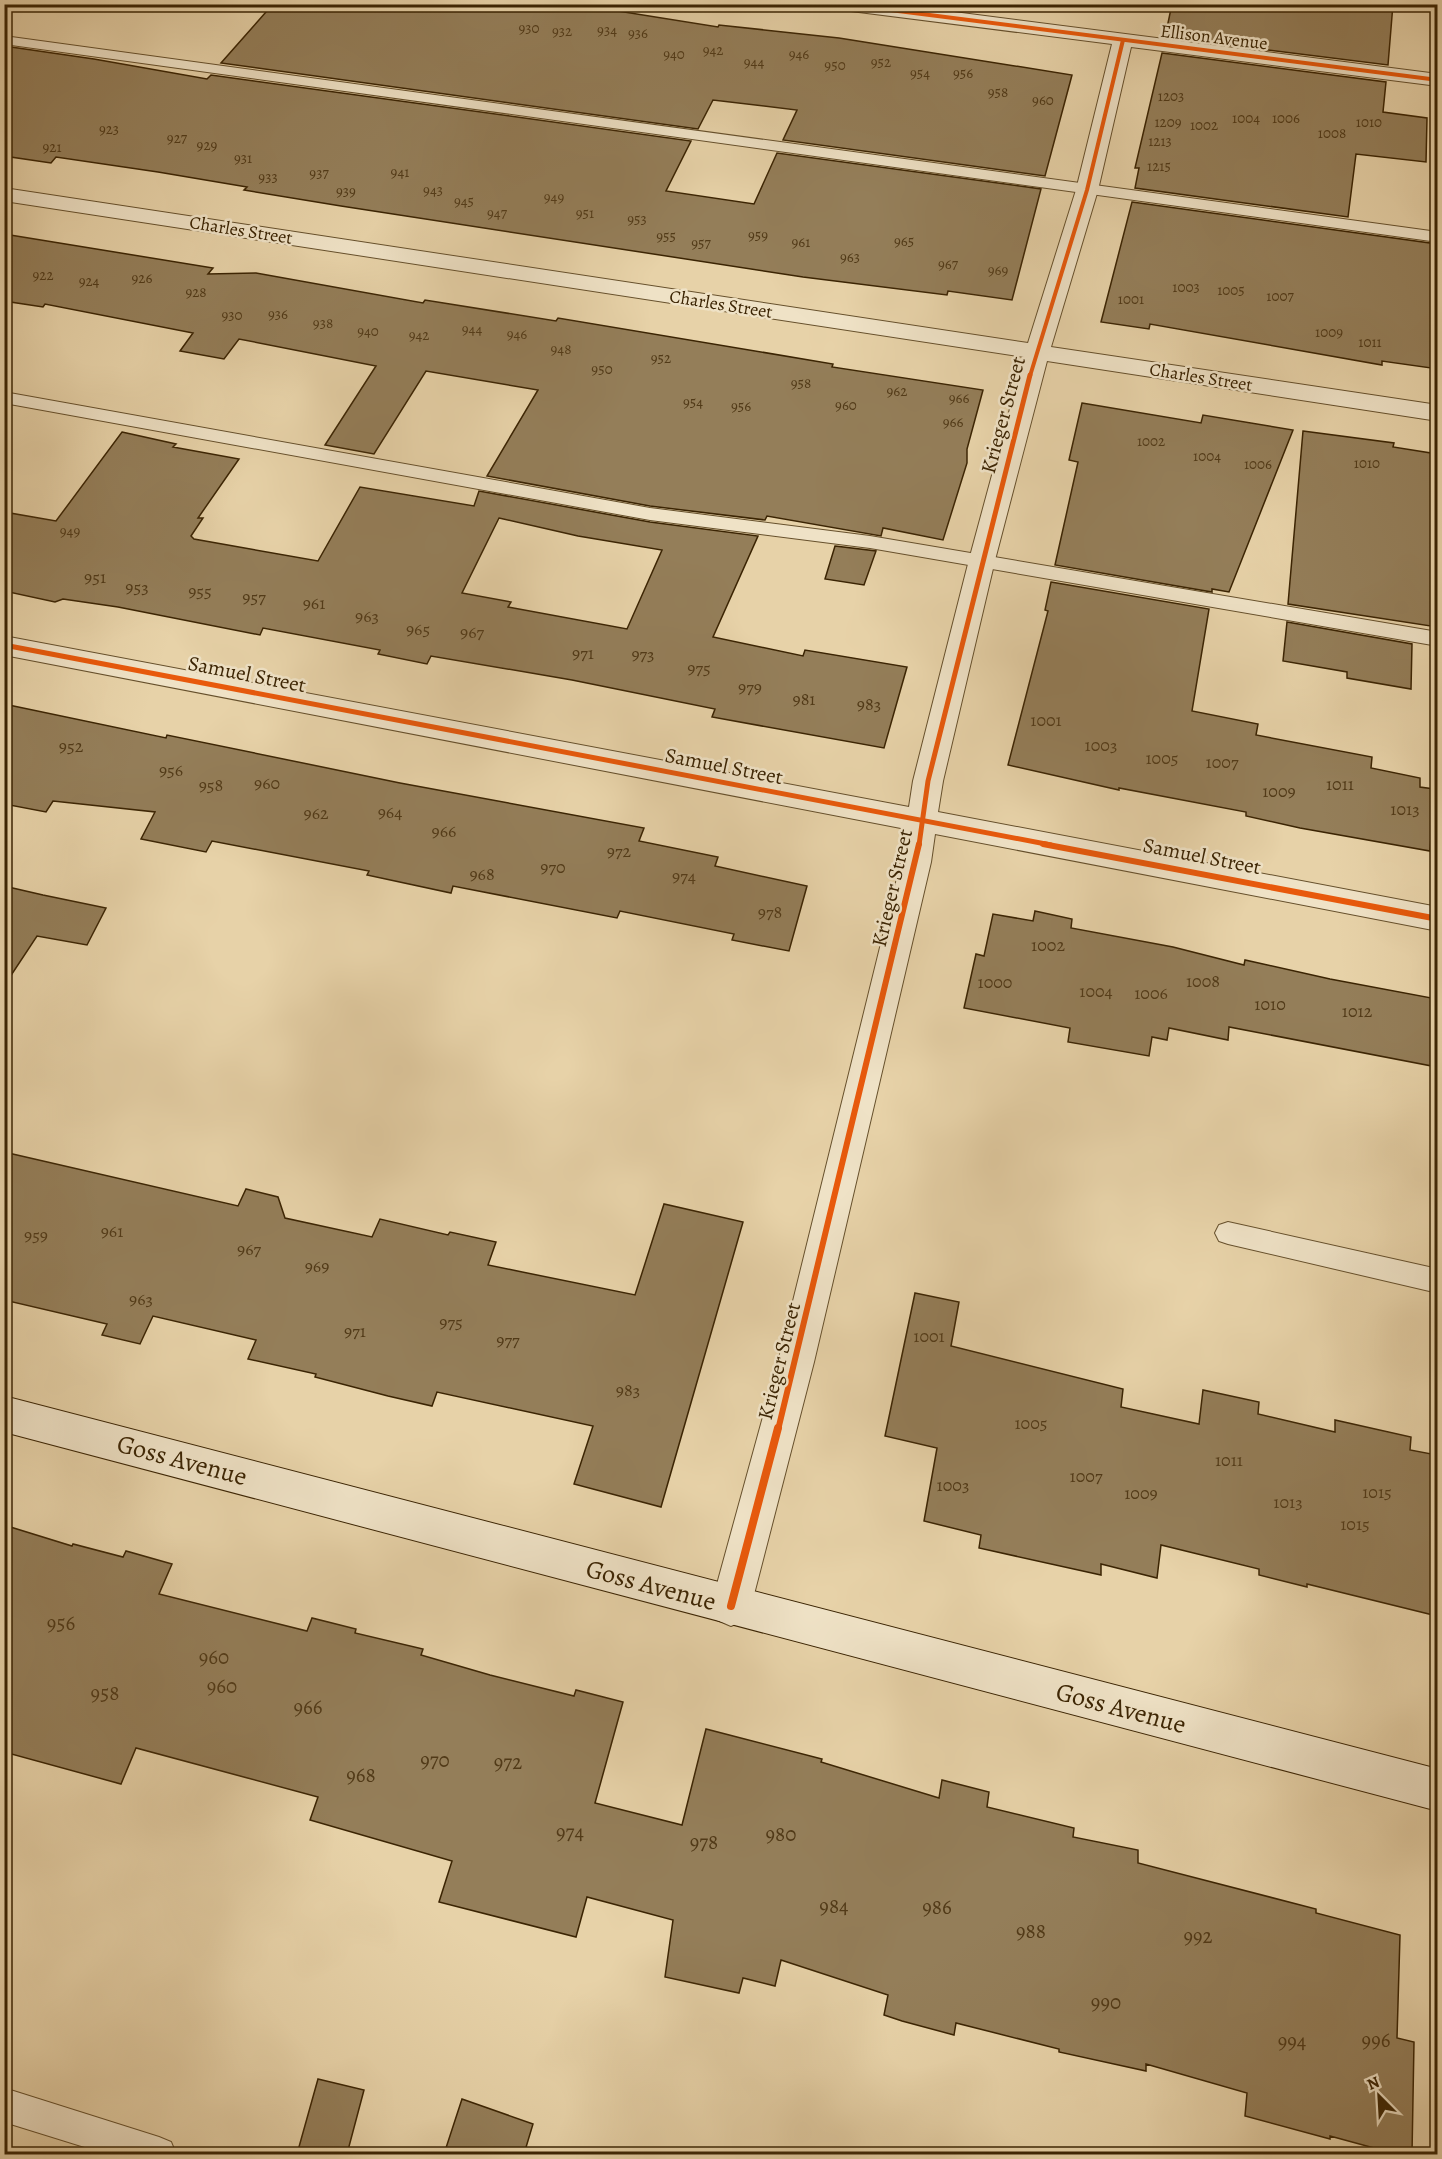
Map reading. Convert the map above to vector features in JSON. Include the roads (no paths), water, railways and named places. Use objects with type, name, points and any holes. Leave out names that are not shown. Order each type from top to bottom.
[{"type":"street","name":"Ellison Avenue","points":[[843,4],[1437,80]]},
{"type":"street","name":"Krieger Street","points":[[731,1606],[796,1362],[924,819],[927,781],[982,560],[1038,352],[1087,190],[1123,40]]},
{"type":"street","name":"Charles Street","points":[[4,194],[1437,413]]},
{"type":"street","name":"Samuel Street","points":[[4,645],[924,819],[1437,919]]},
{"type":"street","name":"Goss Avenue","points":[[4,1414],[1437,1791]]},
{"type":"lane","points":[[4,40],[1437,237]]},
{"type":"lane","points":[[4,396],[638,512],[982,560],[1437,639]]},
{"type":"lane","points":[[1228,1233],[1437,1281]]},
{"type":"lane","points":[[4,2105],[159,2154]]}]
